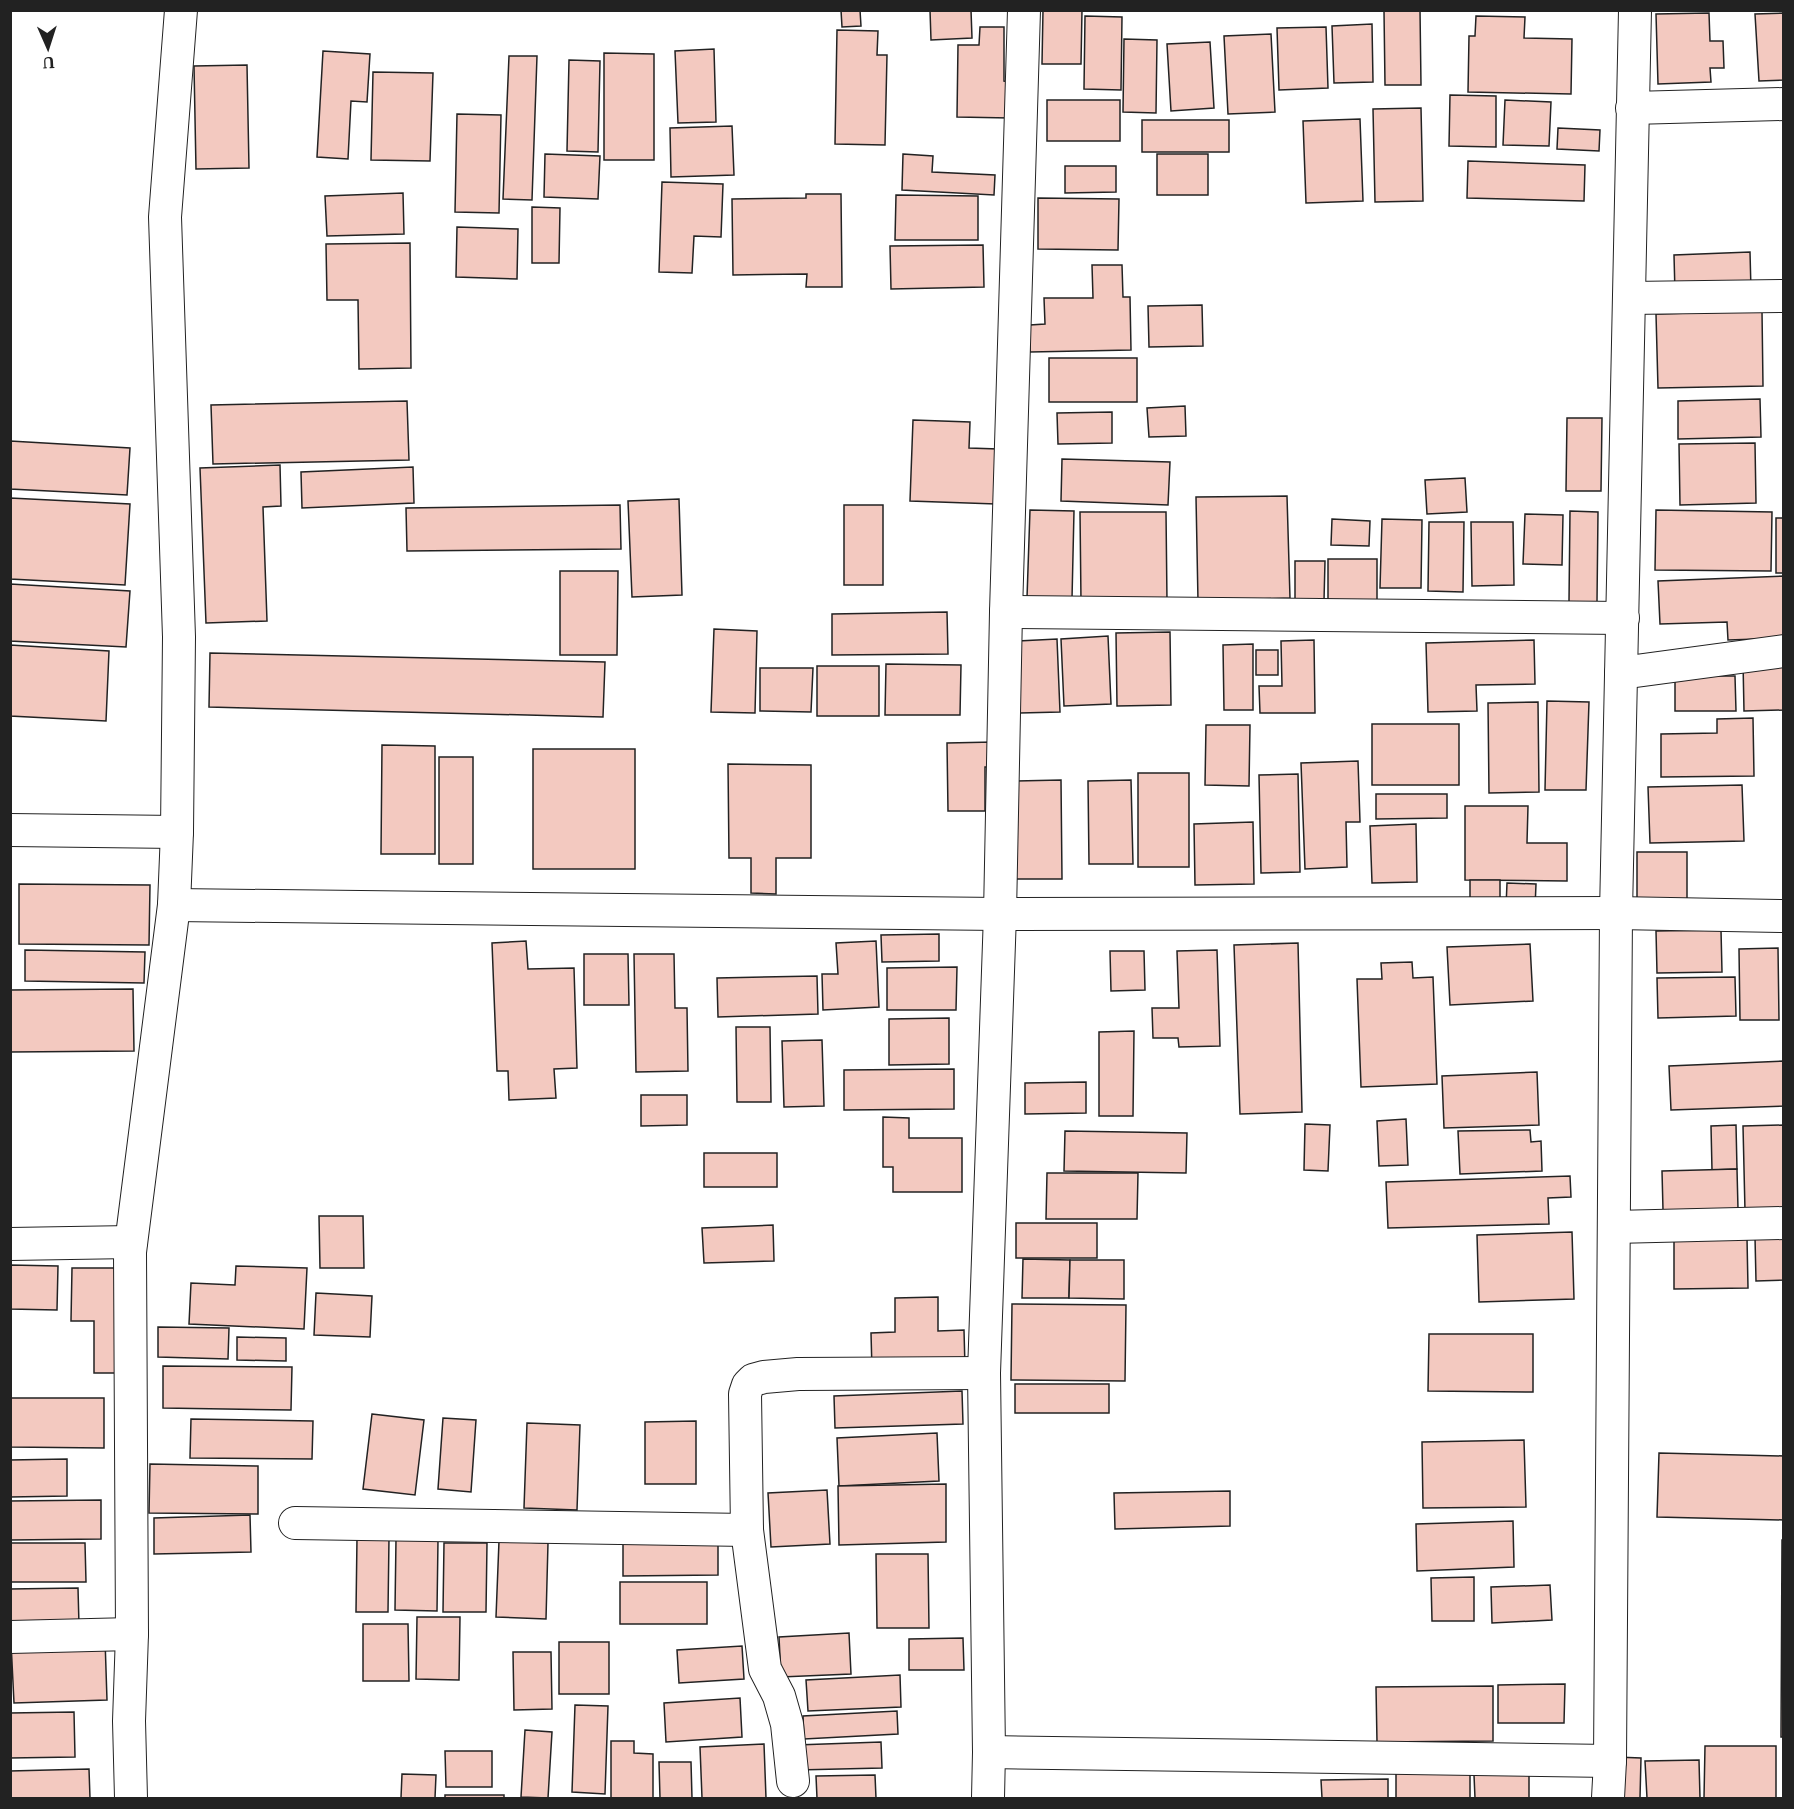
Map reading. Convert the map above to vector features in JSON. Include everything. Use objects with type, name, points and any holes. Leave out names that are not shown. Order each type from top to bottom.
[{"type":"street","points":[[131,1798],[129,1721],[132,1634],[131,1242],[174,905],[177,832],[180,637],[165,217],[180,10]]},
{"type":"street","points":[[988,1798],[984,1373],[1000,915],[1006,612],[1024,10]]},
{"type":"street","points":[[1608,1798],[1616,914],[1635,10]]},
{"type":"street","points":[[1632,108],[1784,104]]},
{"type":"street","points":[[1629,298],[1784,296]]},
{"type":"street","points":[[1006,612],[1623,618]]},
{"type":"street","points":[[1621,673],[1784,651]]},
{"type":"street","points":[[10,830],[177,832]]},
{"type":"street","points":[[174,905],[1000,915],[1784,916]]},
{"type":"street","points":[[1614,1227],[1784,1223]]},
{"type":"street","points":[[10,1244],[131,1242]]},
{"type":"street","points":[[792,1781],[787,1724],[780,1696],[765,1669],[747,1530],[745,1394],[748,1385],[753,1380],[764,1377],[798,1374],[984,1373]]},
{"type":"street","points":[[295,1523],[747,1530]]},
{"type":"street","points":[[10,1637],[132,1634]]},
{"type":"street","points":[[989,1752],[1610,1761]]},
{"type":"building","points":[[841,10],[860,10],[861,26],[842,27]]},
{"type":"building","points":[[930,10],[971,10],[972,38],[931,40]]},
{"type":"building","points":[[1043,10],[1082,10],[1081,64],[1042,64]]},
{"type":"building","points":[[1420,10],[1421,85],[1385,85],[1384,11]]},
{"type":"building","points":[[1709,13],[1710,41],[1723,41],[1724,68],[1710,68],[1711,82],[1658,84],[1656,14]]},
{"type":"building","points":[[1784,13],[1784,80],[1759,81],[1755,14]]},
{"type":"building","points":[[1085,16],[1122,17],[1121,90],[1084,89]]},
{"type":"building","points":[[1476,16],[1525,17],[1524,38],[1572,39],[1571,94],[1468,92],[1469,36],[1475,36]]},
{"type":"building","points":[[1372,24],[1373,82],[1334,83],[1332,26]]},
{"type":"building","points":[[980,27],[1004,27],[1004,81],[1010,82],[1010,118],[957,117],[958,45],[979,45]]},
{"type":"building","points":[[1326,27],[1328,88],[1279,90],[1277,28]]},
{"type":"building","points":[[837,30],[878,31],[877,55],[887,55],[885,145],[835,144]]},
{"type":"building","points":[[1271,34],[1275,112],[1228,114],[1224,36]]},
{"type":"building","points":[[1124,39],[1157,40],[1156,113],[1123,112]]},
{"type":"building","points":[[1210,42],[1214,108],[1171,111],[1167,44]]},
{"type":"building","points":[[714,49],[716,122],[678,123],[675,51]]},
{"type":"building","points":[[323,51],[370,54],[367,102],[351,101],[348,159],[317,157]]},
{"type":"building","points":[[604,53],[654,54],[654,160],[604,160]]},
{"type":"building","points":[[509,56],[537,56],[532,200],[503,199]]},
{"type":"building","points":[[569,60],[600,61],[598,152],[567,151]]},
{"type":"building","points":[[247,65],[249,168],[196,169],[194,66]]},
{"type":"building","points":[[373,72],[433,73],[430,161],[371,160]]},
{"type":"building","points":[[1450,95],[1496,96],[1496,147],[1449,146]]},
{"type":"building","points":[[1047,100],[1120,100],[1120,141],[1047,141]]},
{"type":"building","points":[[1505,100],[1551,102],[1549,146],[1503,145]]},
{"type":"building","points":[[1421,108],[1423,201],[1375,202],[1373,109]]},
{"type":"building","points":[[457,114],[501,115],[499,213],[455,212]]},
{"type":"building","points":[[1360,119],[1363,201],[1306,203],[1303,121]]},
{"type":"building","points":[[1142,120],[1229,120],[1229,152],[1142,152]]},
{"type":"building","points":[[732,126],[734,175],[671,177],[670,128]]},
{"type":"building","points":[[1558,128],[1600,130],[1599,151],[1557,149]]},
{"type":"building","points":[[545,154],[600,156],[598,199],[544,197]]},
{"type":"building","points":[[903,154],[933,156],[932,172],[995,175],[994,195],[902,190]]},
{"type":"building","points":[[1157,154],[1208,154],[1208,195],[1157,195]]},
{"type":"building","points":[[1468,161],[1585,165],[1584,201],[1467,198]]},
{"type":"building","points":[[1065,166],[1116,166],[1116,192],[1065,193]]},
{"type":"building","points":[[662,182],[723,184],[721,237],[694,236],[692,273],[659,272]]},
{"type":"building","points":[[403,193],[404,234],[327,236],[325,196]]},
{"type":"building","points":[[806,194],[841,194],[842,287],[806,287],[807,274],[733,275],[732,199],[806,198]]},
{"type":"building","points":[[896,195],[978,196],[978,240],[895,240]]},
{"type":"building","points":[[1038,198],[1119,199],[1118,250],[1038,249]]},
{"type":"building","points":[[532,207],[560,208],[559,263],[532,263]]},
{"type":"building","points":[[457,227],[518,229],[517,279],[456,277]]},
{"type":"building","points":[[410,243],[411,368],[359,369],[358,300],[327,300],[326,244]]},
{"type":"building","points":[[983,245],[984,287],[891,289],[890,246]]},
{"type":"building","points":[[1750,252],[1751,290],[1675,293],[1674,255]]},
{"type":"building","points":[[1092,265],[1122,265],[1123,297],[1130,297],[1131,350],[1030,352],[1030,325],[1045,324],[1044,298],[1093,298]]},
{"type":"building","points":[[1202,305],[1203,346],[1149,347],[1148,306]]},
{"type":"building","points":[[1762,311],[1763,386],[1658,388],[1656,314]]},
{"type":"building","points":[[1049,358],[1137,358],[1137,402],[1049,402]]},
{"type":"building","points":[[1760,399],[1761,437],[1678,439],[1678,401]]},
{"type":"building","points":[[407,401],[409,460],[213,464],[211,405]]},
{"type":"building","points":[[1185,406],[1186,436],[1149,437],[1147,408]]},
{"type":"building","points":[[1112,412],[1112,443],[1058,444],[1057,413]]},
{"type":"building","points":[[1567,418],[1602,418],[1601,491],[1566,491]]},
{"type":"building","points":[[913,420],[970,422],[969,448],[998,449],[996,504],[910,501]]},
{"type":"building","points":[[10,441],[130,448],[127,495],[10,489]]},
{"type":"building","points":[[1755,443],[1756,503],[1680,505],[1679,444]]},
{"type":"building","points":[[1062,459],[1170,462],[1168,505],[1061,501]]},
{"type":"building","points":[[280,465],[281,506],[263,507],[267,621],[206,623],[200,468]]},
{"type":"building","points":[[413,467],[414,503],[302,508],[301,472]]},
{"type":"building","points":[[1465,478],[1467,512],[1427,514],[1425,480]]},
{"type":"building","points":[[1287,496],[1290,598],[1198,601],[1196,497]]},
{"type":"building","points":[[10,498],[130,504],[125,585],[10,579]]},
{"type":"building","points":[[679,499],[682,595],[632,597],[628,501]]},
{"type":"building","points":[[620,505],[621,549],[407,551],[406,508]]},
{"type":"building","points":[[844,505],[883,505],[883,585],[844,585]]},
{"type":"building","points":[[1030,510],[1074,511],[1072,599],[1027,598]]},
{"type":"building","points":[[1656,510],[1772,512],[1771,571],[1655,570]]},
{"type":"building","points":[[1570,511],[1598,512],[1597,602],[1569,602]]},
{"type":"building","points":[[1080,512],[1166,512],[1167,602],[1081,602]]},
{"type":"building","points":[[1525,514],[1563,515],[1562,565],[1523,564]]},
{"type":"building","points":[[1776,518],[1784,518],[1784,573],[1776,573]]},
{"type":"building","points":[[1332,519],[1370,521],[1369,546],[1331,545]]},
{"type":"building","points":[[1382,519],[1422,520],[1421,588],[1380,588]]},
{"type":"building","points":[[1429,522],[1464,522],[1463,592],[1428,591]]},
{"type":"building","points":[[1471,522],[1513,522],[1514,585],[1472,586]]},
{"type":"building","points":[[1328,559],[1377,559],[1377,603],[1328,603]]},
{"type":"building","points":[[1295,561],[1325,561],[1324,601],[1295,600]]},
{"type":"building","points":[[560,571],[618,571],[617,655],[560,655]]},
{"type":"building","points":[[1784,576],[1784,638],[1728,640],[1727,622],[1660,624],[1658,581]]},
{"type":"building","points":[[10,584],[130,591],[126,647],[10,641]]},
{"type":"building","points":[[947,612],[948,654],[832,655],[832,614]]},
{"type":"building","points":[[714,629],[757,631],[755,713],[711,712]]},
{"type":"building","points":[[1170,632],[1171,705],[1117,706],[1116,633]]},
{"type":"building","points":[[1108,636],[1111,704],[1064,706],[1061,639]]},
{"type":"building","points":[[1057,639],[1060,712],[1020,713],[1018,641]]},
{"type":"building","points":[[1314,640],[1315,713],[1260,713],[1259,686],[1282,686],[1281,641]]},
{"type":"building","points":[[1534,640],[1535,684],[1476,685],[1477,711],[1428,712],[1426,643]]},
{"type":"building","points":[[1253,644],[1253,710],[1224,710],[1223,645]]},
{"type":"building","points":[[10,645],[109,651],[106,721],[10,716]]},
{"type":"building","points":[[1256,650],[1278,650],[1278,675],[1256,675]]},
{"type":"building","points":[[210,653],[605,662],[603,717],[209,707]]},
{"type":"building","points":[[1743,662],[1784,662],[1784,710],[1744,711]]},
{"type":"building","points":[[886,664],[961,665],[960,715],[885,715]]},
{"type":"building","points":[[817,666],[879,666],[879,716],[817,716]]},
{"type":"building","points":[[760,668],[813,668],[811,712],[760,711]]},
{"type":"building","points":[[1675,676],[1735,676],[1736,711],[1675,711]]},
{"type":"building","points":[[1547,701],[1589,702],[1586,790],[1545,790]]},
{"type":"building","points":[[1538,702],[1539,792],[1489,793],[1488,703]]},
{"type":"building","points":[[1753,718],[1754,776],[1661,777],[1661,734],[1717,733],[1717,719]]},
{"type":"building","points":[[1372,724],[1459,724],[1459,785],[1372,785]]},
{"type":"building","points":[[1206,725],[1250,725],[1249,786],[1205,785]]},
{"type":"building","points":[[994,742],[994,767],[985,767],[985,811],[948,811],[947,743]]},
{"type":"building","points":[[382,745],[435,746],[435,854],[381,854]]},
{"type":"building","points":[[533,749],[635,749],[635,869],[533,869]]},
{"type":"building","points":[[439,757],[473,757],[473,864],[439,864]]},
{"type":"building","points":[[1358,761],[1360,822],[1346,822],[1347,867],[1305,869],[1301,763]]},
{"type":"building","points":[[728,764],[811,765],[811,858],[776,858],[776,894],[751,893],[751,858],[729,858]]},
{"type":"building","points":[[1138,773],[1189,773],[1189,867],[1138,867]]},
{"type":"building","points":[[1298,774],[1300,872],[1261,873],[1259,775]]},
{"type":"building","points":[[1061,780],[1062,879],[1015,879],[1015,781]]},
{"type":"building","points":[[1131,780],[1133,864],[1089,864],[1088,781]]},
{"type":"building","points":[[1742,785],[1744,841],[1650,843],[1648,787]]},
{"type":"building","points":[[1376,794],[1447,794],[1447,818],[1376,819]]},
{"type":"building","points":[[1465,806],[1528,806],[1527,843],[1567,843],[1567,881],[1465,880]]},
{"type":"building","points":[[1253,822],[1254,884],[1195,885],[1194,824]]},
{"type":"building","points":[[1416,824],[1417,882],[1372,883],[1370,826]]},
{"type":"building","points":[[1637,852],[1687,852],[1687,904],[1637,904]]},
{"type":"building","points":[[1470,880],[1500,880],[1500,902],[1470,902]]},
{"type":"building","points":[[1507,883],[1536,884],[1535,908],[1506,907]]},
{"type":"building","points":[[19,884],[150,885],[149,945],[19,944]]},
{"type":"building","points":[[1721,930],[1722,972],[1657,973],[1656,931]]},
{"type":"building","points":[[939,934],[939,961],[882,962],[881,935]]},
{"type":"building","points":[[526,941],[528,969],[574,968],[577,1068],[554,1069],[556,1098],[509,1100],[508,1071],[497,1071],[492,943]]},
{"type":"building","points":[[876,941],[879,1007],[823,1010],[822,974],[838,974],[836,943]]},
{"type":"building","points":[[1298,943],[1302,1112],[1240,1114],[1234,945]]},
{"type":"building","points":[[1530,944],[1533,1001],[1450,1005],[1447,947]]},
{"type":"building","points":[[1778,948],[1779,1020],[1740,1020],[1739,949]]},
{"type":"building","points":[[25,950],[145,952],[144,983],[25,981]]},
{"type":"building","points":[[1217,950],[1220,1046],[1179,1047],[1178,1038],[1153,1038],[1152,1008],[1179,1008],[1177,951]]},
{"type":"building","points":[[1110,951],[1144,951],[1145,990],[1111,991]]},
{"type":"building","points":[[584,954],[628,954],[629,1005],[584,1005]]},
{"type":"building","points":[[634,954],[674,954],[675,1008],[687,1008],[688,1071],[636,1072]]},
{"type":"building","points":[[1412,962],[1413,978],[1433,977],[1437,1084],[1361,1087],[1357,979],[1382,979],[1381,963]]},
{"type":"building","points":[[957,967],[956,1010],[887,1010],[887,968]]},
{"type":"building","points":[[817,976],[818,1014],[718,1017],[717,978]]},
{"type":"building","points":[[1735,977],[1736,1016],[1658,1018],[1657,978]]},
{"type":"building","points":[[133,989],[134,1051],[10,1052],[10,990]]},
{"type":"building","points":[[949,1018],[949,1064],[889,1065],[889,1019]]},
{"type":"building","points":[[736,1027],[770,1027],[771,1102],[737,1102]]},
{"type":"building","points":[[1134,1031],[1133,1116],[1099,1116],[1099,1032]]},
{"type":"building","points":[[822,1040],[824,1106],[784,1107],[782,1041]]},
{"type":"building","points":[[1784,1061],[1784,1106],[1671,1110],[1669,1066]]},
{"type":"building","points":[[954,1069],[954,1109],[844,1110],[844,1070]]},
{"type":"building","points":[[1537,1072],[1539,1125],[1444,1128],[1442,1076]]},
{"type":"building","points":[[1086,1082],[1086,1113],[1025,1114],[1025,1083]]},
{"type":"building","points":[[641,1095],[687,1095],[687,1125],[641,1126]]},
{"type":"building","points":[[883,1117],[909,1118],[909,1138],[962,1138],[962,1192],[893,1192],[893,1167],[883,1167]]},
{"type":"building","points":[[1406,1119],[1408,1165],[1379,1166],[1377,1121]]},
{"type":"building","points":[[1305,1124],[1330,1125],[1328,1171],[1304,1170]]},
{"type":"building","points":[[1736,1125],[1737,1169],[1712,1170],[1711,1126]]},
{"type":"building","points":[[1784,1125],[1784,1210],[1745,1211],[1743,1126]]},
{"type":"building","points":[[1530,1130],[1531,1142],[1541,1141],[1542,1171],[1460,1174],[1458,1131]]},
{"type":"building","points":[[1065,1131],[1187,1133],[1186,1173],[1064,1171]]},
{"type":"building","points":[[704,1153],[777,1153],[777,1187],[704,1187]]},
{"type":"building","points":[[1737,1169],[1738,1209],[1663,1210],[1662,1171]]},
{"type":"building","points":[[1047,1173],[1138,1173],[1137,1219],[1046,1219]]},
{"type":"building","points":[[1570,1176],[1571,1197],[1548,1198],[1549,1224],[1388,1228],[1386,1182]]},
{"type":"building","points":[[319,1216],[363,1216],[364,1268],[320,1268]]},
{"type":"building","points":[[1016,1223],[1097,1223],[1097,1258],[1016,1258]]},
{"type":"building","points":[[773,1225],[774,1261],[704,1263],[702,1228]]},
{"type":"building","points":[[1572,1232],[1574,1299],[1479,1302],[1477,1235]]},
{"type":"building","points":[[1784,1236],[1784,1280],[1756,1281],[1755,1237]]},
{"type":"building","points":[[1674,1238],[1747,1238],[1748,1288],[1674,1289]]},
{"type":"building","points":[[1023,1259],[1070,1260],[1069,1298],[1022,1298]]},
{"type":"building","points":[[1070,1260],[1124,1260],[1124,1299],[1069,1298]]},
{"type":"building","points":[[10,1265],[58,1266],[57,1310],[10,1309]]},
{"type":"building","points":[[236,1266],[307,1268],[304,1329],[189,1324],[191,1283],[235,1285]]},
{"type":"building","points":[[72,1268],[122,1268],[121,1373],[94,1373],[94,1321],[71,1321]]},
{"type":"building","points":[[316,1293],[372,1296],[370,1337],[314,1335]]},
{"type":"building","points":[[938,1297],[938,1331],[964,1330],[965,1367],[872,1370],[871,1333],[895,1332],[895,1298]]},
{"type":"building","points":[[1012,1304],[1126,1305],[1125,1381],[1011,1380]]},
{"type":"building","points":[[158,1327],[229,1328],[228,1359],[158,1357]]},
{"type":"building","points":[[1429,1334],[1533,1334],[1533,1392],[1428,1391]]},
{"type":"building","points":[[237,1337],[286,1338],[286,1361],[237,1360]]},
{"type":"building","points":[[163,1366],[292,1367],[291,1410],[163,1408]]},
{"type":"building","points":[[1015,1384],[1109,1384],[1109,1413],[1015,1413]]},
{"type":"building","points":[[962,1391],[963,1424],[835,1428],[834,1396]]},
{"type":"building","points":[[10,1398],[104,1398],[104,1448],[10,1447]]},
{"type":"building","points":[[372,1414],[424,1420],[415,1495],[363,1489]]},
{"type":"building","points":[[443,1418],[476,1420],[471,1492],[438,1489]]},
{"type":"building","points":[[191,1419],[313,1421],[312,1459],[190,1458]]},
{"type":"building","points":[[696,1421],[696,1484],[645,1484],[645,1422]]},
{"type":"building","points":[[527,1423],[580,1425],[577,1510],[524,1508]]},
{"type":"building","points":[[937,1433],[939,1481],[839,1486],[837,1438]]},
{"type":"building","points":[[1524,1440],[1526,1507],[1423,1508],[1422,1442]]},
{"type":"building","points":[[1659,1453],[1784,1456],[1784,1520],[1657,1517]]},
{"type":"building","points":[[67,1459],[67,1496],[10,1497],[10,1460]]},
{"type":"building","points":[[150,1464],[258,1466],[258,1514],[149,1513]]},
{"type":"building","points":[[946,1484],[946,1542],[839,1545],[838,1486]]},
{"type":"building","points":[[827,1490],[830,1544],[771,1547],[768,1493]]},
{"type":"building","points":[[1230,1491],[1230,1526],[1115,1529],[1114,1493]]},
{"type":"building","points":[[101,1500],[101,1539],[10,1540],[10,1501]]},
{"type":"building","points":[[250,1515],[251,1552],[154,1554],[154,1518]]},
{"type":"building","points":[[1513,1521],[1514,1567],[1417,1571],[1416,1524]]},
{"type":"building","points":[[718,1535],[718,1575],[623,1576],[623,1536]]},
{"type":"building","points":[[357,1538],[389,1538],[388,1612],[356,1612]]},
{"type":"building","points":[[396,1539],[438,1540],[437,1611],[395,1610]]},
{"type":"building","points":[[1782,1540],[1784,1540],[1784,1737],[1781,1737]]},
{"type":"building","points":[[499,1541],[548,1543],[546,1619],[496,1617]]},
{"type":"building","points":[[10,1543],[85,1543],[86,1582],[10,1582]]},
{"type":"building","points":[[444,1543],[487,1543],[486,1612],[443,1612]]},
{"type":"building","points":[[876,1554],[928,1554],[929,1628],[877,1628]]},
{"type":"building","points":[[1474,1577],[1474,1621],[1432,1621],[1431,1578]]},
{"type":"building","points":[[620,1582],[707,1582],[707,1624],[620,1624]]},
{"type":"building","points":[[1550,1585],[1552,1620],[1492,1623],[1491,1587]]},
{"type":"building","points":[[78,1588],[79,1625],[10,1626],[10,1589]]},
{"type":"building","points":[[417,1617],[460,1617],[459,1680],[416,1679]]},
{"type":"building","points":[[363,1624],[408,1624],[409,1681],[363,1681]]},
{"type":"building","points":[[849,1633],[851,1674],[781,1677],[779,1637]]},
{"type":"building","points":[[963,1638],[964,1670],[909,1670],[909,1639]]},
{"type":"building","points":[[105,1639],[107,1700],[14,1703],[11,1642]]},
{"type":"building","points":[[559,1642],[609,1642],[609,1694],[559,1694]]},
{"type":"building","points":[[742,1646],[744,1679],[679,1683],[677,1650]]},
{"type":"building","points":[[513,1652],[551,1652],[552,1709],[514,1710]]},
{"type":"building","points":[[900,1675],[901,1707],[808,1711],[806,1680]]},
{"type":"building","points":[[1565,1684],[1564,1723],[1498,1723],[1498,1685]]},
{"type":"building","points":[[1493,1686],[1493,1741],[1377,1742],[1376,1687]]},
{"type":"building","points":[[740,1698],[742,1737],[666,1742],[664,1703]]},
{"type":"building","points":[[575,1705],[608,1706],[605,1794],[572,1792]]},
{"type":"building","points":[[897,1711],[898,1734],[804,1739],[803,1716]]},
{"type":"building","points":[[74,1712],[75,1757],[10,1758],[10,1713]]},
{"type":"building","points":[[525,1730],[552,1732],[548,1798],[521,1797]]},
{"type":"building","points":[[611,1741],[634,1741],[634,1753],[653,1754],[653,1798],[611,1798]]},
{"type":"building","points":[[881,1742],[882,1768],[797,1770],[796,1745]]},
{"type":"building","points":[[764,1744],[766,1798],[702,1798],[700,1747]]},
{"type":"building","points":[[1705,1746],[1776,1746],[1776,1798],[1704,1798]]},
{"type":"building","points":[[445,1751],[492,1751],[492,1787],[446,1787]]},
{"type":"building","points":[[1615,1757],[1641,1758],[1640,1798],[1614,1798]]},
{"type":"building","points":[[1699,1760],[1700,1798],[1647,1798],[1645,1761]]},
{"type":"building","points":[[659,1762],[691,1762],[692,1798],[660,1798]]},
{"type":"building","points":[[1396,1768],[1470,1768],[1470,1798],[1396,1798]]},
{"type":"building","points":[[89,1769],[90,1798],[10,1798],[10,1771]]},
{"type":"building","points":[[402,1774],[436,1775],[435,1798],[401,1798]]},
{"type":"building","points":[[1529,1774],[1529,1798],[1475,1798],[1474,1775]]},
{"type":"building","points":[[875,1775],[876,1798],[817,1798],[816,1776]]},
{"type":"building","points":[[1388,1779],[1388,1798],[1322,1798],[1321,1780]]},
{"type":"building","points":[[445,1795],[504,1795],[504,1798],[445,1798]]}]
